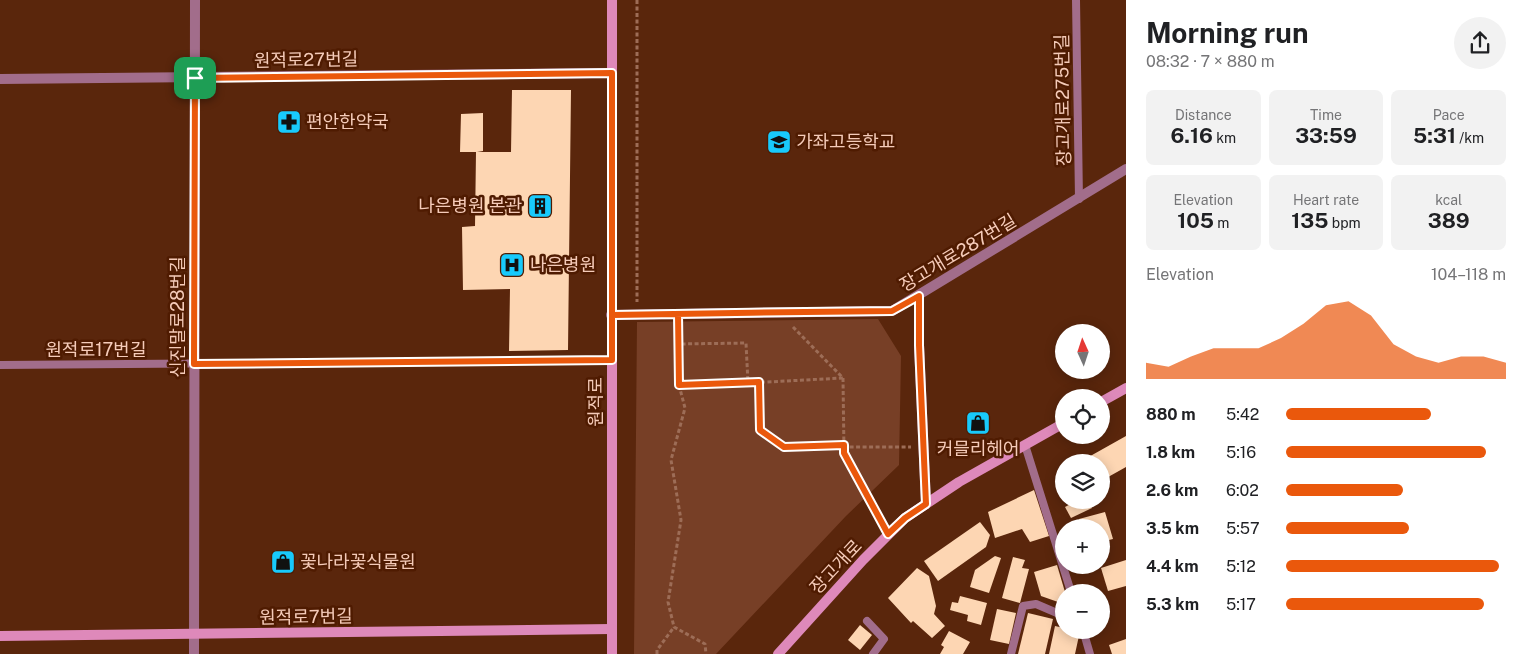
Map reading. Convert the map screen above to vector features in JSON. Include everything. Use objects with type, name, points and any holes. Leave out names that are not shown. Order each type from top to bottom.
[{"type":"street","name":"신진말로28번길","points":[[194,654],[195,0]]},
{"type":"street","name":"원적로","points":[[612,0],[612,654]]},
{"type":"street","name":"원적로27번길","points":[[0,79],[612,73]]},
{"type":"street","name":"장고개로287번길","points":[[612,315],[892,311],[1126,169]]},
{"type":"street","points":[[919,296],[926,504]]},
{"type":"street","points":[[1110,397],[1126,388]]},
{"type":"street","name":"장고개로","points":[[778,654],[888,534],[905,518],[1055,428]]},
{"type":"street","name":"원적로7번길","points":[[0,636],[612,629]]},
{"type":"lane","name":"장고개로275번길","points":[[1076,0],[1079,198]]},
{"type":"lane","name":"원적로17번길","points":[[0,365],[612,360]]},
{"type":"lane","points":[[1025,445],[1068,584]]},
{"type":"lane","points":[[1011,654],[1023,606],[1036,604],[1055,612]]},
{"type":"lane","points":[[867,621],[884,639],[872,654]]},
{"type":"lane","points":[[1086,639],[1090,654]]},
{"type":"path","points":[[637,0],[637,314]]},
{"type":"path","points":[[778,312],[843,378],[844,453],[888,534]]},
{"type":"path","points":[[678,314],[679,385],[685,408],[671,460],[681,520],[668,602],[674,627],[705,644],[706,654]]},
{"type":"path","points":[[679,344],[746,343],[748,383]]},
{"type":"path","points":[[679,385],[843,378]]},
{"type":"path","points":[[759,382],[760,430],[784,447],[844,445],[923,447]]},
{"type":"path","points":[[657,654],[657,650],[674,627]]},
{"type":"shaded area","points":[[878,319],[901,356],[899,465],[846,516],[716,654],[634,654],[637,322]]},
{"type":"building","name":"나은병원","points":[[512,90],[571,90],[568,350],[509,351],[510,289],[463,290],[462,227],[475,226],[476,152],[460,152],[461,114],[483,113],[483,151],[477,152],[511,152]]},
{"type":"building","points":[[1126,436],[1126,467],[1110,476],[1110,454],[1094,454]]},
{"type":"building","points":[[1034,490],[1049,536],[1030,542],[1022,529],[995,538],[988,512]]},
{"type":"building","points":[[1066,509],[1090,509],[1071,518]]},
{"type":"building","points":[[1105,512],[1107,519],[1079,519]]},
{"type":"building","points":[[980,522],[990,535],[986,547],[938,581],[924,561]]},
{"type":"building","points":[[1110,529],[1113,539],[1110,540]]},
{"type":"building","points":[[995,556],[1001,558],[989,593],[970,587],[975,570]]},
{"type":"building","points":[[1013,557],[1025,560],[1022,568],[1029,569],[1020,603],[1002,598]]},
{"type":"building","points":[[1126,560],[1126,586],[1110,590],[1110,584],[1106,584],[1103,574],[1110,574],[1110,565]]},
{"type":"building","points":[[1055,566],[1055,574],[1060,574],[1063,584],[1055,584],[1055,601],[1041,596],[1034,572]]},
{"type":"building","points":[[917,568],[929,576],[936,606],[934,614],[945,626],[932,638],[913,621],[911,623],[888,598]]},
{"type":"building","points":[[960,596],[987,603],[981,625],[967,621],[968,615],[950,610],[952,602],[958,603]]},
{"type":"building","points":[[997,609],[1016,613],[1009,644],[990,640]]},
{"type":"building","points":[[1028,613],[1053,619],[1045,654],[1018,654]]},
{"type":"building","points":[[860,625],[872,635],[860,650],[848,640]]},
{"type":"building","points":[[1055,626],[1055,639],[1078,639],[1075,654],[1049,654]]},
{"type":"building","points":[[949,631],[970,642],[963,654],[940,654],[944,647],[941,645]]},
{"type":"building","points":[[1126,639],[1126,654],[1112,654],[1109,645]]},
{"type":"place","name":"편안한약국","points":[[289,122]]},
{"type":"place","name":"가좌고등학교","points":[[779,142]]},
{"type":"place","name":"나은병원 본관","points":[[540,206]]},
{"type":"place","name":"나은병원","points":[[512,265]]},
{"type":"place","name":"커믈리헤어","points":[[978,423]]},
{"type":"place","name":"꽃나라꽃식물원","points":[[283,562]]},
{"type":"route","points":[[195,78],[194,364],[612,360],[612,315],[637,314],[892,311],[919,296],[919,345],[926,504],[905,518],[888,534],[844,453],[844,445],[784,447],[760,430],[759,382],[679,385],[678,314],[612,315],[612,73],[195,78]]}]
